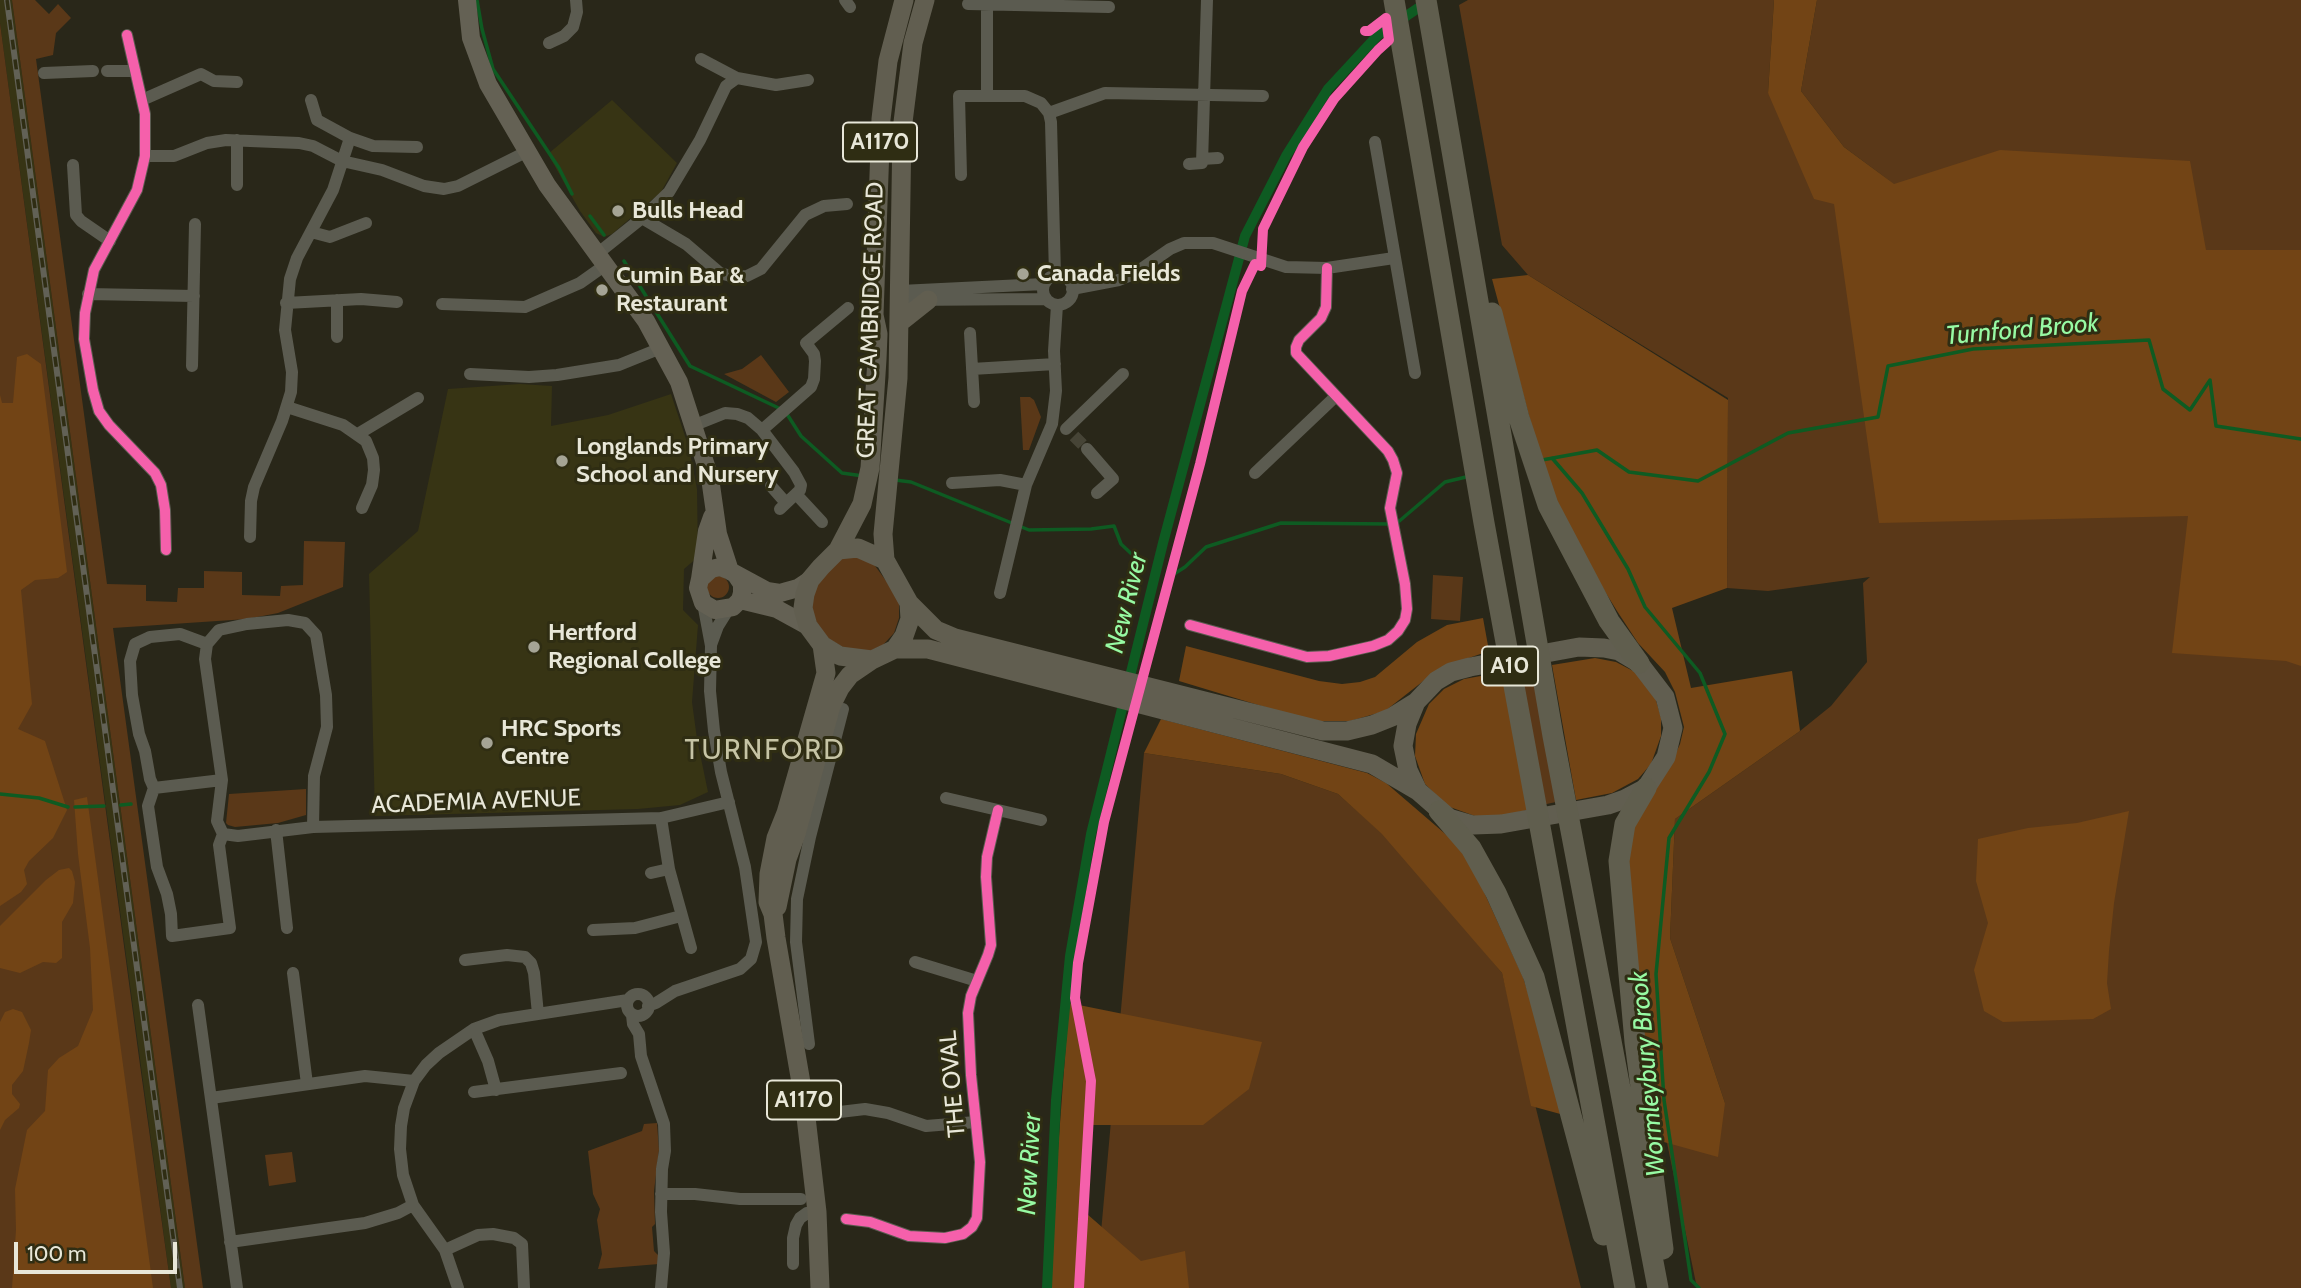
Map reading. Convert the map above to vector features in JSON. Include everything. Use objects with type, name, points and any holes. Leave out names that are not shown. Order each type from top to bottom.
[{"type":"highway","name":"A10","points":[[1394,0],[1513,686],[1624,1285]]},
{"type":"highway","name":"A10","points":[[1426,0],[1553,736],[1658,1288]]},
{"type":"highway","points":[[1468,246],[1482,273],[1519,418],[1548,505],[1609,621],[1639,663]]},
{"type":"highway","points":[[1646,788],[1625,824],[1619,861],[1642,1104],[1670,1288]]},
{"type":"highway","points":[[1439,811],[1471,848],[1496,893],[1534,977],[1605,1244],[1624,1285]]},
{"type":"main road","points":[[467,0],[471,38],[488,84],[526,152],[646,321],[679,382],[710,478],[714,510],[730,568],[742,587],[734,605]]},
{"type":"main road","name":"GREAT CAMBRIDGE ROAD","points":[[885,560],[883,534],[898,378],[899,323],[892,293],[880,133],[888,61],[904,0]]},
{"type":"main road","name":"GREAT CAMBRIDGE ROAD","points":[[838,550],[855,521],[870,468],[876,402],[877,334],[885,306],[892,293],[903,111],[913,43],[925,0]]},
{"type":"main road","points":[[899,323],[928,300]]},
{"type":"main road","points":[[714,510],[707,531],[698,588],[703,603],[715,610],[734,605],[777,609],[808,626]]},
{"type":"main road","points":[[700,579],[711,569],[730,568],[767,591],[780,593],[797,588],[810,580],[838,550],[858,548],[885,560],[909,603],[908,627],[895,649],[872,660],[840,656],[822,645],[808,626],[803,608],[810,580]]},
{"type":"main road","name":"A10","points":[[895,649],[928,649],[1372,764],[1418,791],[1449,818],[1472,825],[1501,824],[1608,805],[1625,799],[1646,788],[1666,757],[1673,728],[1665,697],[1639,663],[1619,651],[1586,647],[1451,672],[1436,681],[1416,702],[1392,717],[1347,731],[1323,731],[936,631],[909,603]]},
{"type":"main road","name":"A1170","points":[[820,1288],[817,1212],[806,1116],[774,914],[768,902],[770,868],[776,838],[786,813],[826,673],[822,645]]},
{"type":"main road","name":"A1170","points":[[774,914],[779,902],[787,859],[803,836],[835,696],[850,675],[872,660]]},
{"type":"main road","name":"A10","points":[[1416,702],[1407,724],[1404,746],[1408,770],[1418,791]]},
{"type":"main road","points":[[786,813],[788,826],[803,836]]},
{"type":"street","points":[[549,43],[564,36],[573,27],[577,12],[576,0]]},
{"type":"street","points":[[1207,0],[1204,93],[1198,162],[1218,158]]},
{"type":"street","points":[[968,4],[1109,7]]},
{"type":"street","points":[[987,5],[987,96]]},
{"type":"street","points":[[127,34],[142,100],[146,128],[145,156],[137,190],[94,270],[84,339],[95,402],[109,425],[155,473],[161,485],[166,550]]},
{"type":"street","points":[[701,59],[737,78],[776,85],[808,80]]},
{"type":"street","points":[[44,73],[135,71]]},
{"type":"street","points":[[142,100],[201,75],[214,81],[237,82]]},
{"type":"street","points":[[442,304],[525,307],[580,283],[669,192],[700,140],[726,86],[737,78]]},
{"type":"street","points":[[1049,113],[1105,93],[1263,96]]},
{"type":"street","points":[[961,175],[959,96],[1031,97],[1041,103],[1049,113],[1052,147],[1055,275]]},
{"type":"street","points":[[311,100],[317,120],[350,138],[373,146],[417,148]]},
{"type":"street","points":[[250,537],[254,487],[287,407],[292,381],[285,330],[286,303],[292,271],[333,190],[350,138]]},
{"type":"street","points":[[145,156],[174,156],[207,143],[237,140],[313,146],[342,161],[382,170],[424,187],[444,189],[468,181],[526,152]]},
{"type":"street","points":[[237,140],[237,185]]},
{"type":"street","points":[[1375,142],[1415,373]]},
{"type":"street","points":[[73,165],[76,215],[80,221],[110,241]]},
{"type":"street","points":[[642,218],[685,244],[720,273],[727,276],[747,276],[761,269],[805,215],[824,206],[847,204]]},
{"type":"street","points":[[312,232],[330,237],[366,223]]},
{"type":"street","points":[[192,366],[195,224]]},
{"type":"street","points":[[1073,289],[1119,280],[1134,274],[1170,249],[1184,243],[1213,243],[1286,267],[1327,268],[1394,258]]},
{"type":"street","points":[[1190,625],[1307,657],[1329,656],[1373,646],[1388,640],[1405,620],[1407,609],[1391,500],[1396,473],[1394,460],[1301,360],[1295,349],[1299,340],[1321,318],[1326,307],[1327,268]]},
{"type":"street","points":[[1000,593],[1026,485],[1052,424],[1056,391],[1055,364],[1051,302],[1043,290],[1044,284],[1055,275],[1065,277],[1073,289]]},
{"type":"street","points":[[892,293],[1044,284]]},
{"type":"street","points":[[892,293],[928,300],[1051,302],[1068,301],[1073,289]]},
{"type":"street","points":[[89,294],[194,296]]},
{"type":"street","points":[[286,303],[360,299],[397,302]]},
{"type":"street","points":[[337,300],[337,337]]},
{"type":"street","points":[[762,430],[808,390],[814,379],[815,361],[806,343],[848,308]]},
{"type":"street","points":[[970,333],[974,402]]},
{"type":"street","points":[[470,374],[529,377],[557,375],[619,365],[662,348]]},
{"type":"street","points":[[972,369],[1055,364]]},
{"type":"street","points":[[1052,424],[1070,433],[1123,374]]},
{"type":"street","points":[[1255,473],[1335,397]]},
{"type":"street","points":[[358,433],[418,398]]},
{"type":"street","points":[[287,407],[332,420],[358,433],[370,448],[374,465],[372,485],[362,508]]},
{"type":"street","points":[[695,425],[725,413],[748,418],[762,430],[801,485],[800,490],[783,506],[771,486]]},
{"type":"street","points":[[1087,449],[1113,479],[1097,493]]},
{"type":"street","points":[[952,483],[1000,480],[1026,485]]},
{"type":"street","points":[[796,494],[822,522]]},
{"type":"street","points":[[458,1288],[445,1250],[414,1205],[403,1175],[400,1149],[404,1108],[414,1081],[426,1065],[439,1052],[474,1029],[499,1020],[607,1005],[637,1008],[656,1003],[668,994],[740,969],[751,959],[755,950],[755,919],[713,731],[711,646],[703,603]]},
{"type":"street","points":[[711,646],[718,626],[734,605]]},
{"type":"street","points":[[207,644],[186,635],[170,634],[140,640],[132,647],[130,661],[132,695],[141,743],[145,748],[154,788],[148,806],[157,867],[171,914],[172,936],[230,928],[219,845],[223,834],[217,821],[222,780],[205,659],[207,644],[219,630],[288,620],[305,624],[316,635],[324,682],[327,727],[314,776],[313,827]]},
{"type":"street","points":[[809,1044],[796,942],[803,836],[843,709]]},
{"type":"street","points":[[154,788],[222,780]]},
{"type":"street","points":[[946,798],[1041,820]]},
{"type":"street","name":"ACADEMIA AVENUE","points":[[223,834],[231,837],[313,827],[661,818],[729,802]]},
{"type":"street","name":"THE OVAL","points":[[846,1219],[870,1222],[916,1237],[953,1237],[968,1230],[975,1222],[981,1178],[968,1013],[971,996],[990,945],[987,857],[998,810]]},
{"type":"street","points":[[661,818],[664,849],[691,948]]},
{"type":"street","points":[[276,830],[287,928]]},
{"type":"street","points":[[651,873],[669,869]]},
{"type":"street","points":[[593,930],[635,928],[681,916]]},
{"type":"street","points":[[465,960],[507,955],[525,957],[531,963],[534,973],[538,1014]]},
{"type":"street","points":[[915,962],[977,981]]},
{"type":"street","points":[[293,973],[307,1084]]},
{"type":"street","points":[[198,1005],[237,1288]]},
{"type":"street","points":[[637,1008],[643,1022],[639,1034],[641,1056],[664,1124],[665,1152],[661,1194],[664,1253],[661,1288]]},
{"type":"street","points":[[474,1029],[488,1060],[496,1090]]},
{"type":"street","points":[[474,1092],[621,1073]]},
{"type":"street","points":[[211,1098],[365,1076],[414,1081]]},
{"type":"street","points":[[806,1116],[865,1109],[888,1113],[926,1126],[976,1122]]},
{"type":"street","points":[[661,1194],[695,1194],[740,1199],[801,1199]]},
{"type":"street","points":[[230,1242],[365,1223],[414,1205]]},
{"type":"street","points":[[793,1265],[796,1225],[807,1213],[817,1212]]},
{"type":"street","points":[[445,1250],[478,1235],[493,1234],[514,1238],[522,1244],[524,1288]]},
{"type":"shaded area","points":[[0,0],[12,0],[185,1288],[171,1288],[0,23]]},
{"type":"shaded area","points":[[12,0],[35,0],[49,14],[58,4],[71,18],[56,33],[53,55],[36,59],[107,584],[146,585],[146,601],[177,602],[178,588],[204,588],[204,571],[242,572],[242,595],[280,596],[281,586],[303,585],[304,541],[345,542],[343,587],[278,613],[247,619],[113,628],[203,1288],[185,1288]]},
{"type":"shaded area","points":[[1468,0],[1774,0],[1768,93],[1894,184],[1844,147],[1801,91],[1817,0],[2301,0],[2301,1288],[1697,1288],[1666,1138],[1725,1103],[1670,938],[1675,819],[1831,706],[1867,662],[1863,583],[1870,577],[1768,591],[1727,588],[1728,398],[1528,275],[1502,245],[1459,5]]},
{"type":"shaded area","points":[[1774,0],[1817,0],[1801,91],[1844,147],[1894,184],[2000,150],[2190,161],[2206,250],[2301,250],[2301,666],[2286,661],[2172,653],[2188,516],[1879,523],[1834,204],[1814,199],[1768,93]]},
{"type":"shaded area","points":[[0,23],[140,1065],[171,1288],[0,1288]]},
{"type":"shaded area","points":[[612,100],[677,163],[661,192],[612,234],[604,237],[596,233],[580,211],[548,154]]},
{"type":"shaded area","points":[[1528,275],[1728,400],[1727,588],[1672,608],[1691,688],[1792,671],[1800,731],[1675,819],[1670,938],[1725,1103],[1718,1157],[1653,1139],[1627,869],[1635,819],[1670,766],[1684,727],[1675,692],[1665,672],[1638,643],[1617,611],[1591,569],[1557,502],[1535,438],[1492,279]]},
{"type":"shaded area","points":[[27,354],[41,364],[67,572],[58,578],[35,580],[21,590],[32,704],[18,729],[45,741],[67,810],[53,838],[29,861],[24,870],[27,884],[21,892],[0,906],[0,395],[2,403],[13,403],[17,357]]},
{"type":"shaded area","points":[[761,355],[789,392],[776,402],[724,374],[742,369]]},
{"type":"shaded area","name":"Hertford Regional College","points":[[520,384],[552,386],[551,426],[608,415],[671,394],[689,448],[697,489],[698,557],[684,569],[683,610],[698,625],[692,702],[708,792],[680,805],[638,809],[375,816],[369,574],[418,531],[448,389]]},
{"type":"shaded area","points":[[1020,397],[1034,400],[1041,417],[1029,450],[1023,450]]},
{"type":"shaded area","points":[[855,556],[873,563],[899,603],[899,618],[894,633],[883,645],[868,652],[852,652],[825,637],[812,614],[812,592],[831,567],[842,558]]},
{"type":"shaded area","points":[[1433,575],[1463,577],[1460,621],[1431,619]]},
{"type":"shaded area","points":[[714,576],[722,576],[729,583],[729,591],[722,598],[714,598],[707,591],[707,583]]},
{"type":"shaded area","points":[[1483,618],[1489,651],[1440,668],[1385,711],[1350,721],[1311,721],[1179,681],[1186,646],[1319,681],[1342,684],[1360,682],[1375,677],[1417,642],[1447,625]]},
{"type":"shaded area","points":[[1595,658],[1616,662],[1635,672],[1655,697],[1661,717],[1661,736],[1651,764],[1638,779],[1612,793],[1576,800],[1552,665]]},
{"type":"shaded area","points":[[1533,664],[1556,802],[1542,805],[1517,667]]},
{"type":"shaded area","points":[[1503,672],[1528,810],[1496,817],[1475,816],[1447,806],[1425,784],[1415,756],[1416,734],[1429,704],[1444,689],[1464,679]]},
{"type":"shaded area","points":[[1161,719],[1367,773],[1386,783],[1457,844],[1472,866],[1523,977],[1564,1115],[1531,1106],[1502,973],[1382,834],[1338,794],[1281,774],[1144,753]]},
{"type":"shaded area","points":[[1144,753],[1281,774],[1338,794],[1402,851],[1502,973],[1581,1288],[1096,1288]]},
{"type":"shaded area","points":[[306,789],[306,815],[278,823],[235,827],[226,823],[229,794]]},
{"type":"shaded area","points":[[87,797],[153,1288],[12,1288],[16,1230],[15,1189],[27,1130],[45,1111],[48,1070],[59,1058],[78,1046],[93,1010],[90,948],[74,800]]},
{"type":"shaded area","points":[[2129,811],[2109,951],[2107,983],[2111,1009],[2093,1019],[2003,1022],[1984,1011],[1974,970],[1988,923],[1976,881],[1978,839],[2028,828],[2077,823]]},
{"type":"shaded area","points":[[69,868],[75,882],[73,903],[62,922],[62,958],[56,963],[43,962],[20,973],[0,968],[0,926],[46,880],[59,870]]},
{"type":"shaded area","points":[[1069,1003],[1262,1042],[1249,1089],[1203,1125],[1091,1125],[1087,1214],[1141,1261],[1185,1251],[1189,1288],[1051,1288]]},
{"type":"shaded area","points":[[13,1009],[22,1012],[31,1030],[23,1071],[12,1085],[12,1094],[20,1104],[19,1108],[5,1120],[0,1130],[0,1022],[5,1012]]},
{"type":"shaded area","points":[[657,1123],[659,1150],[654,1191],[655,1224],[652,1227],[654,1251],[660,1257],[659,1264],[598,1269],[602,1254],[597,1220],[600,1209],[593,1194],[588,1151],[642,1131],[644,1124]]},
{"type":"shaded area","points":[[292,1152],[296,1182],[269,1186],[265,1155]]},
{"type":"waterway","name":"Turnford Brook","points":[[477,0],[493,69],[559,168],[572,194]]},
{"type":"waterway","name":"New River","points":[[1047,1288],[1056,1100],[1070,956],[1091,834],[1163,543],[1245,236],[1286,156],[1328,89],[1378,35],[1427,2]]},
{"type":"waterway","name":"Turnford Brook","points":[[590,216],[604,235]]},
{"type":"waterway","name":"Turnford Brook","points":[[624,261],[690,366],[785,411],[801,436],[842,473],[863,476]]},
{"type":"waterway","name":"Turnford Brook","points":[[1542,460],[1597,450],[1629,472],[1698,481],[1788,433],[1878,417],[1888,366],[1973,349],[2149,340],[2163,389],[2190,410],[2210,380],[2216,426],[2301,439]]},
{"type":"waterway","name":"Wormleybury Brook","points":[[1552,458],[1582,493],[1628,569],[1645,607],[1700,673],[1725,734],[1709,772],[1669,838],[1656,974],[1664,1100],[1691,1280],[1699,1288]]},
{"type":"waterway","name":"Turnford Brook","points":[[1397,523],[1445,482],[1466,477]]},
{"type":"waterway","name":"Turnford Brook","points":[[895,480],[911,482],[1029,530],[1114,526],[1121,544],[1138,560]]},
{"type":"waterway","name":"Turnford Brook","points":[[1174,574],[1206,547],[1281,523],[1390,524]]},
{"type":"waterway","points":[[0,794],[39,798],[68,807]]},
{"type":"waterway","points":[[121,805],[131,804]]},
{"type":"waterway","points":[[75,807],[104,806]]},
{"type":"tunnel","points":[[1074,436],[1087,449]]},
{"type":"railway","points":[[7,0],[180,1288]]},
{"type":"cycle path","points":[[1079,1288],[1091,1081],[1075,998],[1078,963],[1104,822],[1200,464],[1242,291],[1255,264],[1261,266],[1263,229],[1303,147],[1334,99],[1389,40],[1386,18],[1369,31],[1365,31]]},
{"type":"cycle path","points":[[127,35],[145,114],[145,156],[137,190],[94,270],[85,313],[84,339],[99,411],[155,473],[161,485],[166,550]]},
{"type":"cycle path","points":[[1190,625],[1307,657],[1329,656],[1373,646],[1388,640],[1405,620],[1405,584],[1390,508],[1397,473],[1393,460],[1388,451],[1296,353],[1299,340],[1321,318],[1326,307],[1327,268]]},
{"type":"cycle path","points":[[846,1219],[870,1222],[909,1236],[945,1238],[963,1234],[972,1227],[977,1218],[980,1162],[968,1013],[971,996],[991,945],[987,857],[998,810]]},
{"type":"place","name":"Bulls Head","points":[[618,211]]},
{"type":"place","name":"Canada Fields","points":[[1023,274]]},
{"type":"place","name":"Cumin Bar & Restaurant","points":[[602,290]]},
{"type":"place","name":"Longlands Primary School and Nursery","points":[[562,461]]},
{"type":"place","name":"Hertford Regional College","points":[[534,647]]},
{"type":"place","name":"HRC Sports Centre","points":[[487,743]]},
{"type":"district","name":"TURNFORD","points":[[765,751]]}]
